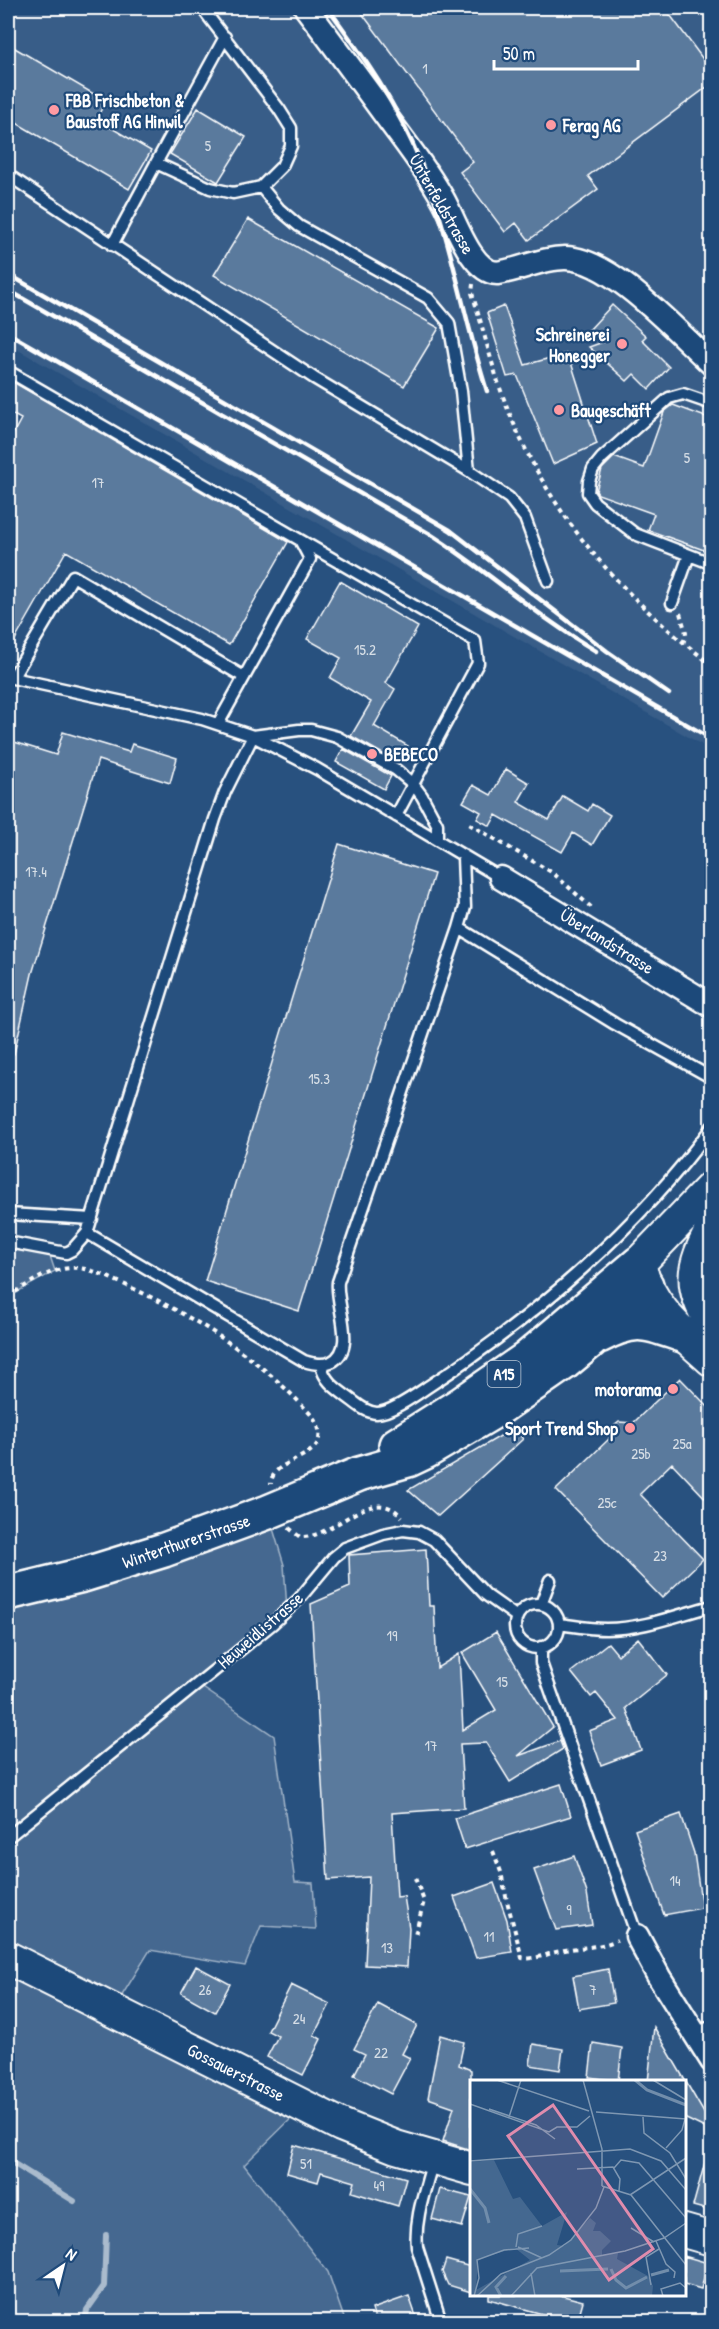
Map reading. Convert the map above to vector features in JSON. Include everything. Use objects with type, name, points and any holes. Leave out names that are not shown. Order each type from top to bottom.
[{"type":"highway","name":"A15","points":[[359,1474],[408,1460],[469,1427],[540,1381],[592,1340],[647,1275]]},
{"type":"highway","name":"A15","points":[[359,1474],[403,1440],[461,1404],[647,1275]]},
{"type":"highway","points":[[592,1340],[618,1326],[635,1322],[703,1329]]},
{"type":"highway","name":"Winterthurerstrasse","points":[[8,1593],[83,1575],[164,1550],[268,1512],[359,1474]]},
{"type":"street","name":"Unterfeldstrasse","points":[[306,8],[422,165],[444,201],[473,258],[481,267],[488,272],[497,273],[563,258],[589,262],[618,279],[711,364]]},
{"type":"street","name":"Überlandstrasse","points":[[501,878],[711,1006]]},
{"type":"street","points":[[647,1275],[711,1187]]},
{"type":"street","points":[[647,1275],[711,1224]]},
{"type":"street","points":[[711,1229],[698,1256],[694,1280],[711,1360]]},
{"type":"street","points":[[647,1275],[663,1312],[703,1329]]},
{"type":"street","points":[[635,1929],[659,1977],[703,2030],[711,2061]]},
{"type":"street","name":"Gossauerstrasse","points":[[8,1958],[341,2125],[378,2141],[470,2169]]},
{"type":"street","points":[[686,2233],[711,2240]]},
{"type":"lane","points":[[156,163],[210,188],[233,193],[261,187],[282,166],[291,146],[291,128],[279,109],[202,8]]},
{"type":"lane","points":[[112,245],[225,38]]},
{"type":"lane","points":[[8,175],[314,378],[469,471],[509,498],[525,519],[548,581]]},
{"type":"lane","points":[[261,187],[279,209],[299,226],[428,298],[448,323],[461,391],[469,471]]},
{"type":"lane","points":[[8,371],[475,641],[478,663],[396,816]]},
{"type":"lane","points":[[711,404],[689,395],[673,396],[602,458],[593,469],[588,493],[629,530],[706,561],[711,551]]},
{"type":"lane","points":[[218,724],[310,559],[300,540]]},
{"type":"lane","points":[[672,603],[689,555]]},
{"type":"lane","points":[[244,677],[73,576],[10,677],[218,724],[253,736],[316,769],[501,878]]},
{"type":"lane","points":[[253,736],[299,730],[323,733],[357,747],[395,769],[413,784],[437,824],[437,840]]},
{"type":"lane","points":[[8,1242],[66,1253],[70,1252],[87,1233],[215,819],[233,775],[253,736]]},
{"type":"lane","points":[[87,1233],[304,1361],[321,1365],[336,1359],[345,1344],[338,1282],[459,928],[465,907],[463,857]]},
{"type":"lane","points":[[459,928],[615,1024],[711,1077]]},
{"type":"lane","points":[[321,1365],[324,1376],[330,1384],[365,1410],[387,1411],[418,1393],[486,1347],[593,1258],[674,1174],[711,1127]]},
{"type":"lane","points":[[8,1214],[92,1219]]},
{"type":"lane","name":"Heuweidlistrasse","points":[[8,1837],[280,1617],[299,1599],[339,1552],[393,1531],[414,1531]]},
{"type":"lane","points":[[414,1531],[434,1540],[481,1590],[504,1610],[517,1617]]},
{"type":"lane","points":[[541,1604],[550,1580]]},
{"type":"lane","points":[[541,1604],[553,1611],[559,1624],[556,1637],[552,1642],[541,1647],[533,1647],[520,1639],[515,1624],[517,1617],[527,1606],[541,1604]]},
{"type":"lane","points":[[559,1624],[590,1628],[622,1628],[711,1606]]},
{"type":"lane","points":[[541,1647],[541,1663],[635,1929]]},
{"type":"lane","points":[[434,2158],[416,2237],[417,2247],[441,2322]]},
{"type":"path","points":[[481,267],[473,282],[472,292],[503,397],[535,467],[563,514],[589,550],[627,593],[711,666]]},
{"type":"path","points":[[672,603],[678,606],[685,628],[686,637],[683,644]]},
{"type":"path","points":[[469,824],[517,852]]},
{"type":"path","points":[[8,1297],[55,1271],[73,1268],[90,1270],[159,1301],[241,1350],[288,1390],[309,1413],[319,1429],[317,1443],[307,1454],[275,1471],[270,1481],[272,1490]]},
{"type":"path","points":[[288,1526],[297,1536],[309,1537],[323,1532],[367,1507],[381,1505],[399,1513],[414,1531]]},
{"type":"path","points":[[493,1851],[501,1872],[522,1958],[534,1959],[561,1951],[602,1947],[620,1939],[618,1926],[635,1929]]},
{"type":"path","points":[[415,1878],[424,1901],[415,1935]]},
{"type":"shaded area","points":[[8,8],[711,8],[711,750],[8,344]]},
{"type":"shaded area","points":[[8,1242],[48,1250],[55,1271],[8,1297]]},
{"type":"shaded area","points":[[268,1512],[284,1565],[287,1610],[197,1684],[274,1736],[295,1882],[313,1883],[316,1929],[261,1926],[245,1966],[150,1950],[113,2010],[303,2107],[244,2165],[328,2272],[345,2321],[8,2321],[8,1593]]},
{"type":"building","name":"Ferag AG","points":[[358,8],[665,8],[711,70],[711,84],[588,176],[598,189],[529,240],[516,223],[505,232],[460,172],[473,162]]},
{"type":"building","name":"FBB Frischbeton & Baustoff AG Hinwil","points":[[8,44],[106,101],[96,119],[151,151],[129,189],[8,118]]},
{"type":"building","points":[[198,108],[246,137],[218,182],[170,154]]},
{"type":"building","points":[[248,219],[439,328],[404,386],[214,275]]},
{"type":"building","name":"Schreinerei Honegger","points":[[612,305],[646,336],[642,340],[669,367],[649,389],[634,374],[627,381],[589,347],[603,342],[589,330]]},
{"type":"building","name":"Baugeschäft","points":[[504,306],[525,365],[568,353],[597,444],[553,464],[517,375],[507,377],[487,313]]},
{"type":"building","points":[[8,379],[288,542],[229,645],[66,551],[8,652],[8,443],[21,419],[8,412]]},
{"type":"building","points":[[673,405],[711,419],[711,436],[705,454],[711,456],[711,538],[704,550],[648,530],[654,514],[598,494],[596,491],[602,469],[614,457],[644,468],[664,412]]},
{"type":"building","points":[[340,581],[418,627],[386,683],[395,689],[374,726],[408,746],[399,763],[351,736],[371,702],[330,678],[341,658],[307,639]]},
{"type":"building","points":[[63,732],[129,752],[132,744],[177,758],[170,783],[98,760],[32,974],[14,1054],[8,1053],[8,740],[56,755]]},
{"type":"building","points":[[343,749],[391,776],[384,789],[336,762]]},
{"type":"building","points":[[506,769],[529,783],[518,802],[549,820],[563,796],[588,811],[592,804],[610,815],[592,845],[573,833],[562,852],[496,815],[490,826],[477,819],[481,812],[463,802],[473,785],[491,795]]},
{"type":"building","points":[[339,844],[434,874],[299,1311],[205,1281]]},
{"type":"building","points":[[680,1378],[711,1410],[711,1504],[672,1463],[640,1494],[703,1559],[662,1598],[556,1490],[609,1439],[610,1430],[614,1426],[619,1422],[633,1423]]},
{"type":"building","points":[[514,1428],[523,1439],[438,1516],[408,1490]]},
{"type":"building","points":[[426,1549],[429,1606],[434,1606],[437,1668],[459,1654],[463,1730],[496,1710],[462,1653],[496,1632],[553,1727],[518,1756],[560,1741],[563,1749],[510,1782],[486,1743],[460,1744],[464,1808],[392,1813],[397,1897],[404,1896],[409,1928],[407,1967],[365,1965],[369,1877],[328,1880],[311,1604],[350,1587],[349,1555]]},
{"type":"building","points":[[638,1638],[667,1675],[626,1708],[641,1750],[601,1765],[589,1731],[618,1720],[596,1693],[591,1697],[571,1672],[608,1643],[618,1655]]},
{"type":"building","points":[[561,1784],[571,1816],[465,1849],[455,1818]]},
{"type":"building","points":[[681,1814],[694,1853],[702,1908],[664,1915],[635,1830]]},
{"type":"building","points":[[574,1856],[587,1893],[592,1925],[556,1930],[534,1870]]},
{"type":"building","points":[[494,1883],[507,1920],[512,1952],[476,1958],[454,1897]]},
{"type":"building","points":[[196,1966],[230,1984],[215,2012],[181,1993]]},
{"type":"building","points":[[608,1969],[614,2003],[579,2009],[573,1976]]},
{"type":"building","points":[[291,1985],[330,2004],[314,2035],[321,2039],[303,2075],[267,2057],[278,2036],[268,2031]]},
{"type":"building","points":[[378,2004],[417,2025],[402,2054],[410,2058],[391,2094],[354,2075],[365,2054],[354,2049]]},
{"type":"building","points":[[654,2027],[685,2080],[648,2080]]},
{"type":"building","points":[[440,2035],[464,2042],[459,2065],[471,2070],[470,2150],[443,2141],[454,2107],[428,2098]]},
{"type":"building","points":[[593,2043],[622,2048],[618,2080],[589,2077]]},
{"type":"building","points":[[533,2044],[563,2049],[560,2070],[530,2065]]},
{"type":"building","points":[[686,2082],[711,2125],[711,2131],[686,2119]]},
{"type":"building","points":[[294,2145],[406,2178],[398,2206],[352,2192],[355,2182],[321,2172],[318,2182],[287,2173]]},
{"type":"building","points":[[707,2155],[711,2156],[711,2211],[693,2206]]},
{"type":"building","points":[[440,2189],[470,2197],[462,2227],[432,2219]]},
{"type":"building","points":[[686,2257],[708,2263],[701,2289],[686,2285]]},
{"type":"building","points":[[446,2260],[470,2267],[470,2292],[448,2285],[442,2272]]},
{"type":"building","points":[[409,2296],[418,2322],[376,2322],[372,2309]]},
{"type":"building","points":[[489,2296],[564,2296],[583,2301],[577,2322],[544,2322],[546,2315],[489,2299]]},
{"type":"waterway","points":[[8,2160],[74,2201]]},
{"type":"waterway","points":[[85,2322],[87,2310],[104,2286],[106,2235]]},
{"type":"railway","points":[[328,8],[379,82],[402,122],[421,163],[441,219],[487,391]]},
{"type":"railway","points":[[8,274],[450,530],[607,651],[669,694]]},
{"type":"railway","points":[[8,290],[430,534],[553,623],[596,651]]},
{"type":"railway","points":[[8,333],[712,739]]},
{"type":"place","name":"FBB Frischbeton & Baustoff AG Hinwil","points":[[54,110]]},
{"type":"place","name":"Ferag AG","points":[[551,125]]},
{"type":"place","name":"Schreinerei Honegger","points":[[622,344]]},
{"type":"place","name":"Baugeschäft","points":[[559,410]]},
{"type":"place","name":"BEBECO","points":[[372,754]]},
{"type":"place","name":"motorama","points":[[673,1389]]},
{"type":"place","name":"Sport Trend Shop","points":[[630,1428]]}]
